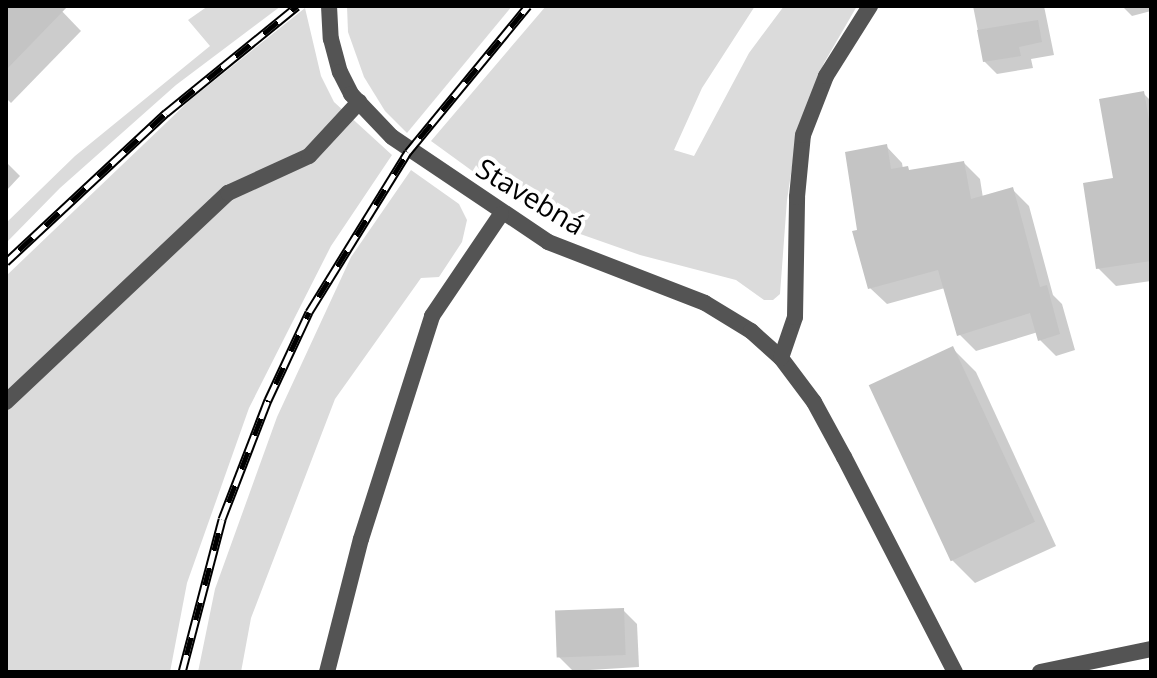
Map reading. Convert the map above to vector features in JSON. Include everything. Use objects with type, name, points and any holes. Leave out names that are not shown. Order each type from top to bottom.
[{"type":"street","name":"Stavebná","points":[[329,6],[331,39],[340,72],[359,102],[392,137],[501,214],[548,242],[705,303],[751,331],[781,358],[814,402],[955,672]]},
{"type":"street","points":[[781,358],[795,317],[797,197],[803,135],[826,76],[870,6]]},
{"type":"street","points":[[6,402],[228,193],[309,156],[359,102]]},
{"type":"street","points":[[327,672],[361,539],[432,316],[501,214]]},
{"type":"street","points":[[1040,672],[1151,649]]},
{"type":"shaded area","points":[[208,6],[281,6],[176,85],[60,188],[6,243],[6,223],[75,156],[210,46],[188,20]]},
{"type":"shaded area","points":[[347,6],[512,6],[407,133],[385,111],[364,77],[348,32]]},
{"type":"shaded area","points":[[546,6],[755,6],[702,88],[674,150],[694,156],[749,53],[784,6],[857,6],[824,63],[798,127],[787,200],[780,294],[773,300],[764,300],[736,280],[640,255],[566,229],[493,186],[431,141]]},
{"type":"shaded area","points":[[305,8],[321,76],[334,102],[392,155],[331,246],[249,408],[187,583],[170,672],[6,672],[6,276],[190,100]]},
{"type":"shaded area","points":[[411,170],[459,204],[467,220],[462,242],[439,277],[421,278],[335,399],[251,618],[241,672],[198,672],[215,589],[277,417],[351,257]]},
{"type":"building","points":[[6,6],[68,6],[6,70]]},
{"type":"building","points":[[1038,20],[1042,42],[1019,47],[1021,56],[983,62],[977,30]]},
{"type":"building","points":[[1144,91],[1151,132],[1151,261],[1096,269],[1083,183],[1113,178],[1099,99]]},
{"type":"building","points":[[887,144],[891,169],[908,166],[909,170],[964,161],[971,199],[1013,187],[1040,287],[1047,285],[1060,334],[1038,341],[1030,313],[957,336],[938,270],[868,289],[852,231],[857,230],[845,152]]},
{"type":"building","points":[[953,346],[1035,522],[951,561],[869,385]]},
{"type":"building","points":[[624,608],[626,655],[557,657],[555,610]]},
{"type":"railway","points":[[6,262],[166,113],[297,6]]},
{"type":"railway","points":[[182,672],[222,519],[268,400],[309,312],[408,152],[528,6]]}]
